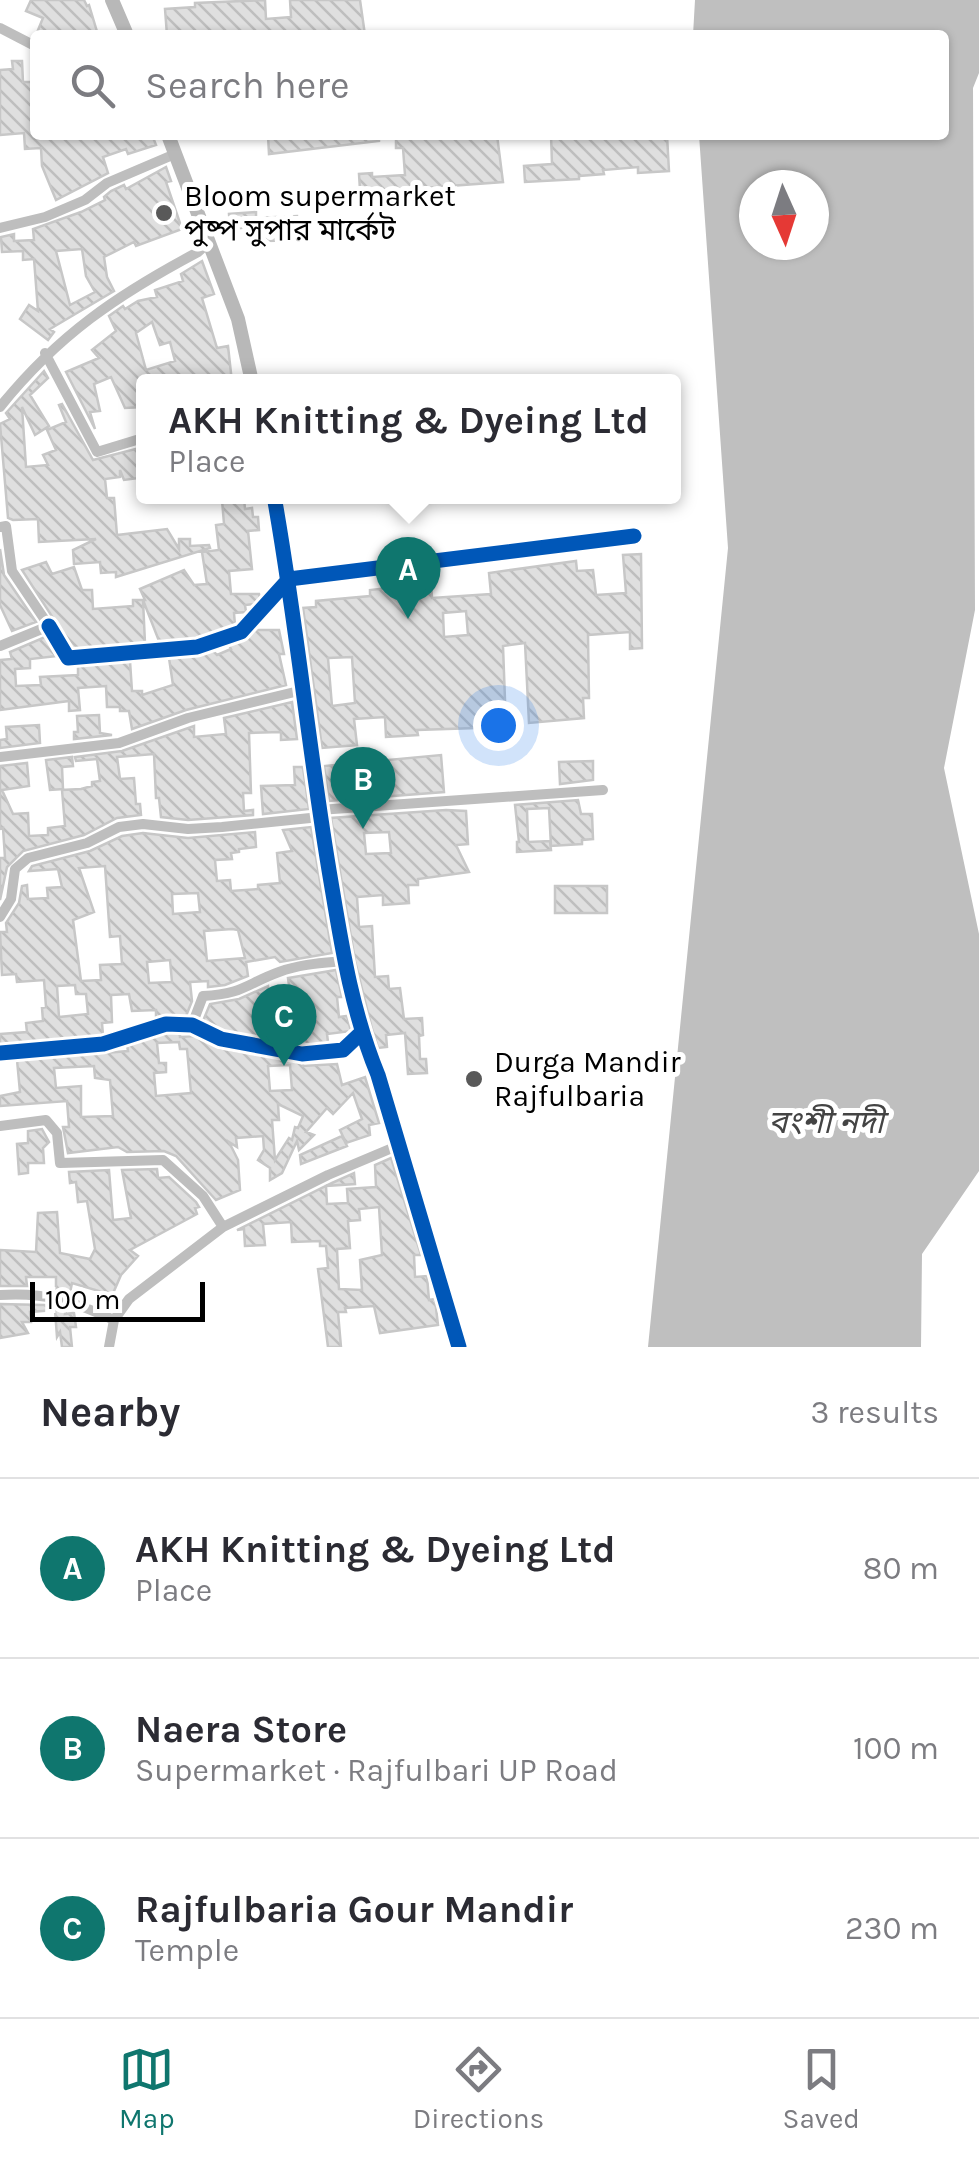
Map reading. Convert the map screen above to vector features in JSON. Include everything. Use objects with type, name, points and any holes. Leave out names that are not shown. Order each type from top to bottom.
[{"type":"street","points":[[112,0],[125,30]]},
{"type":"street","points":[[0,28],[30,43]]},
{"type":"street","points":[[170,140],[238,319],[250,374]]},
{"type":"street","points":[[0,228],[45,217],[85,200],[107,183],[175,154]]},
{"type":"street","points":[[0,406],[45,353],[65,342],[94,312],[209,242]]},
{"type":"street","points":[[45,353],[97,452],[136,440]]},
{"type":"street","points":[[275,504],[344,960],[360,1033],[378,1075],[458,1347]]},
{"type":"street","points":[[0,526],[6,526],[12,571],[68,658],[197,647],[241,632],[289,579],[634,536]]},
{"type":"street","points":[[0,646],[49,626]]},
{"type":"street","points":[[0,757],[118,744],[188,718],[304,690]]},
{"type":"street","points":[[0,917],[12,899],[15,869],[28,858],[87,843],[119,827],[144,824],[205,828],[320,813],[602,790]]},
{"type":"street","points":[[192,1025],[202,996],[231,995],[277,973],[344,960]]},
{"type":"street","points":[[0,1053],[102,1044],[166,1024],[192,1025],[221,1038],[302,1054],[343,1050],[360,1033]]},
{"type":"street","points":[[0,1126],[46,1120],[57,1133],[60,1163],[163,1160],[203,1196],[223,1227]]},
{"type":"street","points":[[110,1347],[114,1320],[129,1299],[223,1227],[397,1146]]},
{"type":"street","points":[[0,1295],[61,1297],[114,1320]]},
{"type":"water","name":"বংশী নদী","points":[[695,0],[979,0],[979,73],[973,88],[975,610],[944,768],[979,934],[979,1171],[922,1254],[921,1347],[648,1347],[728,548],[699,140],[949,140],[949,30],[693,30]]},
{"type":"building","points":[[31,0],[84,0],[96,30],[38,30],[43,18],[26,11]]},
{"type":"building","points":[[265,0],[266,19],[291,17],[290,0],[360,0],[364,30],[167,30],[165,9],[195,7],[195,3]]},
{"type":"building","points":[[12,61],[22,61],[23,82],[30,82],[30,140],[154,140],[156,145],[103,157],[108,173],[56,200],[42,166],[41,148],[25,149],[24,133],[0,135],[0,70],[13,69]]},
{"type":"building","points":[[268,140],[379,140],[379,141],[269,154]]},
{"type":"building","points":[[396,140],[498,140],[503,182],[360,190],[359,174],[405,175],[403,148],[396,148]]},
{"type":"building","points":[[551,140],[667,140],[669,171],[638,173],[638,167],[603,170],[604,174],[579,179],[525,182],[524,166],[552,164]]},
{"type":"building","points":[[166,167],[171,181],[166,182],[182,229],[136,246],[134,242],[104,257],[114,291],[50,329],[54,332],[48,340],[20,319],[29,305],[38,311],[34,259],[23,260],[23,251],[2,252],[1,237],[14,234],[14,241],[34,240],[33,229],[81,212],[124,185],[126,189]],"holes":[[[82,249],[86,276],[95,292],[70,305],[56,251]]]},
{"type":"building","points":[[256,212],[256,218],[297,216],[299,240],[267,241],[266,226],[230,229],[229,214]]},
{"type":"building","points":[[202,261],[214,294],[202,298],[217,348],[228,346],[231,374],[136,374],[136,407],[125,408],[111,377],[94,384],[100,411],[90,412],[95,429],[66,372],[99,358],[92,350],[116,331],[109,316],[123,306],[125,309],[157,297],[155,290],[183,281],[181,274]],"holes":[[[152,322],[160,345],[170,342],[175,361],[146,370],[136,333]]]},
{"type":"building","points":[[44,371],[48,378],[30,395],[49,426],[35,435],[22,407],[26,467],[48,465],[43,455],[56,450],[47,430],[66,422],[59,405],[62,404],[93,460],[136,449],[136,478],[124,480],[120,470],[120,477],[105,479],[107,498],[114,498],[117,535],[167,529],[179,549],[179,539],[190,539],[190,546],[210,548],[116,577],[116,572],[101,573],[100,562],[74,564],[73,550],[96,539],[39,542],[38,519],[8,518],[0,424],[10,419],[6,413]]},
{"type":"building","points":[[222,504],[252,508],[259,530],[248,531],[252,569],[229,571],[231,594],[259,594],[260,598],[245,605],[246,612],[234,613],[235,625],[195,638],[159,641],[140,589],[184,570],[194,585],[207,584],[202,552],[219,550],[216,525],[224,524]]},
{"type":"building","points":[[0,549],[4,575],[36,622],[12,631],[0,605]]},
{"type":"building","points":[[641,554],[642,648],[630,649],[630,632],[588,635],[589,698],[583,698],[584,718],[529,723],[525,643],[503,646],[506,727],[417,730],[418,735],[386,737],[385,717],[354,719],[357,745],[322,748],[303,608],[316,607],[316,601],[370,596],[370,590],[431,583],[432,598],[491,594],[489,573],[576,561],[577,571],[593,570],[596,595],[626,593],[623,555]],"holes":[[[466,611],[468,635],[444,637],[443,613]],[[352,657],[355,703],[332,706],[328,658]]]},
{"type":"building","points":[[46,562],[52,574],[74,567],[82,590],[92,590],[93,609],[133,606],[133,600],[143,600],[145,643],[73,649],[22,570]]},
{"type":"building","points":[[255,630],[279,630],[284,654],[279,654],[286,685],[186,710],[132,729],[129,711],[107,707],[106,686],[78,688],[80,710],[69,711],[69,701],[0,710],[0,660],[12,659],[10,652],[45,637],[57,656],[30,659],[30,668],[15,669],[16,686],[41,685],[40,677],[78,675],[78,666],[130,661],[132,691],[142,691],[142,695],[173,685],[169,658],[213,651],[217,655]]},
{"type":"building","points":[[292,702],[297,739],[281,740],[281,732],[249,733],[251,793],[243,793],[244,811],[253,810],[253,815],[188,820],[161,817],[154,754],[117,757],[120,779],[134,778],[141,815],[117,818],[84,835],[23,851],[7,867],[0,900],[0,858],[5,858],[3,828],[0,829],[0,766],[27,763],[29,786],[2,790],[13,814],[28,813],[29,836],[48,835],[48,828],[65,826],[62,790],[81,789],[100,781],[97,759],[76,761],[75,757],[122,751],[194,726],[194,737],[226,734],[224,718]]},
{"type":"building","points":[[99,715],[100,733],[112,735],[74,739],[74,732],[78,732],[77,716]]},
{"type":"building","points":[[39,725],[40,743],[0,748],[0,740],[7,739],[6,727]]},
{"type":"building","points":[[441,755],[444,792],[329,801],[324,766]]},
{"type":"building","points":[[72,757],[73,766],[62,767],[63,789],[50,790],[46,760]]},
{"type":"building","points":[[593,761],[593,780],[560,784],[559,762]]},
{"type":"building","points":[[294,767],[303,767],[309,809],[263,814],[261,786],[295,785]]},
{"type":"building","points":[[578,800],[581,814],[592,814],[593,839],[582,840],[582,844],[551,846],[549,808],[527,809],[528,842],[550,841],[551,850],[517,852],[515,805]]},
{"type":"building","points":[[466,811],[468,844],[456,845],[469,872],[418,879],[418,885],[408,885],[409,903],[383,905],[383,895],[357,897],[359,927],[372,926],[375,977],[388,976],[389,989],[400,988],[404,1019],[422,1018],[420,1059],[426,1059],[427,1073],[408,1074],[405,1033],[386,1035],[387,1047],[378,1048],[355,961],[331,818]],"holes":[[[389,832],[391,853],[366,854],[364,833]]]},
{"type":"building","points":[[311,827],[332,953],[280,962],[275,957],[246,962],[248,976],[225,985],[208,987],[208,981],[190,982],[192,1001],[186,1016],[156,1018],[156,1010],[132,1011],[129,994],[111,995],[112,1022],[102,1023],[103,1035],[0,1044],[0,1034],[27,1032],[26,1023],[43,1021],[42,1008],[46,1007],[44,980],[17,982],[16,974],[2,975],[0,932],[7,932],[6,923],[19,903],[22,886],[27,885],[28,899],[48,898],[47,888],[62,887],[58,869],[29,871],[32,866],[90,851],[122,836],[143,833],[188,838],[255,832],[256,847],[231,853],[232,859],[215,860],[217,881],[230,880],[231,891],[258,889],[258,885],[280,883],[277,853],[292,851],[283,830]],"holes":[[[105,866],[110,937],[120,936],[122,964],[100,965],[101,980],[81,981],[73,920],[94,912],[79,868]],[[198,893],[200,912],[173,914],[172,894]],[[238,930],[245,958],[207,961],[204,931]],[[170,960],[172,982],[149,983],[147,962]],[[75,985],[76,994],[86,994],[88,1014],[59,1017],[57,986]]]},
{"type":"building","points":[[555,886],[607,886],[607,913],[555,913]]},
{"type":"building","points":[[336,970],[342,997],[337,997],[339,1017],[347,1016],[351,1031],[327,1034],[328,1042],[302,1045],[224,1031],[203,1021],[210,1004],[239,999],[268,986],[270,1008],[292,1007],[288,978]]},
{"type":"building","points":[[180,1033],[180,1037],[195,1036],[219,1048],[303,1066],[337,1064],[342,1085],[365,1077],[379,1123],[369,1125],[370,1135],[346,1143],[340,1130],[362,1119],[353,1093],[333,1114],[327,1108],[306,1132],[314,1135],[299,1150],[297,1141],[282,1173],[270,1180],[270,1168],[258,1160],[264,1150],[263,1136],[236,1138],[237,1147],[229,1142],[238,1160],[240,1190],[216,1200],[176,1156],[164,1151],[127,1152],[118,1147],[68,1153],[63,1127],[69,1127],[67,1101],[0,1106],[0,1096],[20,1092],[17,1060],[128,1051],[127,1045]],"holes":[[[179,1042],[180,1049],[187,1049],[191,1093],[156,1096],[154,1073],[166,1072],[166,1063],[159,1063],[157,1043]],[[290,1065],[292,1090],[270,1091],[268,1066]],[[94,1066],[95,1078],[110,1080],[113,1116],[81,1117],[81,1086],[56,1088],[54,1068]],[[278,1104],[303,1116],[292,1140],[289,1138],[275,1160],[272,1120],[279,1120]]]},
{"type":"building","points":[[42,1129],[49,1142],[43,1148],[44,1163],[28,1163],[28,1173],[19,1174],[17,1144],[28,1143],[28,1131]]},
{"type":"building","points":[[342,1136],[347,1146],[301,1164],[300,1155]]},
{"type":"building","points":[[391,1158],[421,1255],[414,1255],[415,1277],[427,1276],[429,1300],[435,1299],[438,1325],[380,1333],[374,1306],[345,1308],[346,1312],[338,1312],[341,1347],[328,1347],[318,1269],[328,1268],[326,1246],[320,1246],[320,1241],[292,1242],[291,1222],[263,1224],[265,1245],[245,1246],[244,1229],[237,1230],[332,1183],[354,1173],[355,1184],[326,1186],[327,1204],[348,1203],[347,1189],[376,1187],[375,1165]],"holes":[[[379,1207],[382,1255],[360,1260],[362,1290],[339,1289],[337,1249],[350,1248],[348,1221],[360,1220],[359,1209]]]},
{"type":"building","points":[[157,1169],[158,1178],[169,1177],[196,1202],[197,1214],[130,1250],[138,1256],[121,1275],[111,1298],[118,1300],[111,1309],[95,1302],[99,1291],[72,1283],[70,1293],[56,1290],[56,1277],[26,1277],[27,1286],[0,1286],[0,1250],[36,1252],[38,1213],[57,1212],[60,1253],[90,1259],[95,1249],[87,1201],[78,1202],[76,1182],[70,1183],[69,1172],[109,1170],[113,1220],[131,1218],[122,1170]]},
{"type":"building","points":[[0,1304],[44,1305],[66,1310],[65,1314],[74,1313],[76,1327],[70,1327],[72,1347],[62,1347],[60,1332],[57,1337],[55,1310],[30,1312],[31,1322],[22,1322],[28,1333],[0,1338]]},
{"type":"cycle path","points":[[275,504],[323,834],[349,980],[459,1347]]},
{"type":"cycle path","points":[[49,626],[68,658],[197,647],[241,632],[289,579],[634,536]]},
{"type":"cycle path","points":[[0,1053],[103,1044],[166,1024],[192,1025],[221,1039],[302,1054],[343,1050],[361,1033]]},
{"type":"place","name":"Bloom supermarket পুষ্প সুপার মার্কেট","points":[[164,213]]},
{"type":"place","name":"AKH Knitting & Dyeing Ltd","points":[[408,619]]},
{"type":"place","name":"Naera Store","points":[[363,829]]},
{"type":"place","name":"Rajfulbaria Gour Mandir","points":[[284,1066]]},
{"type":"place","name":"Durga Mandir Rajfulbaria","points":[[474,1079]]}]
